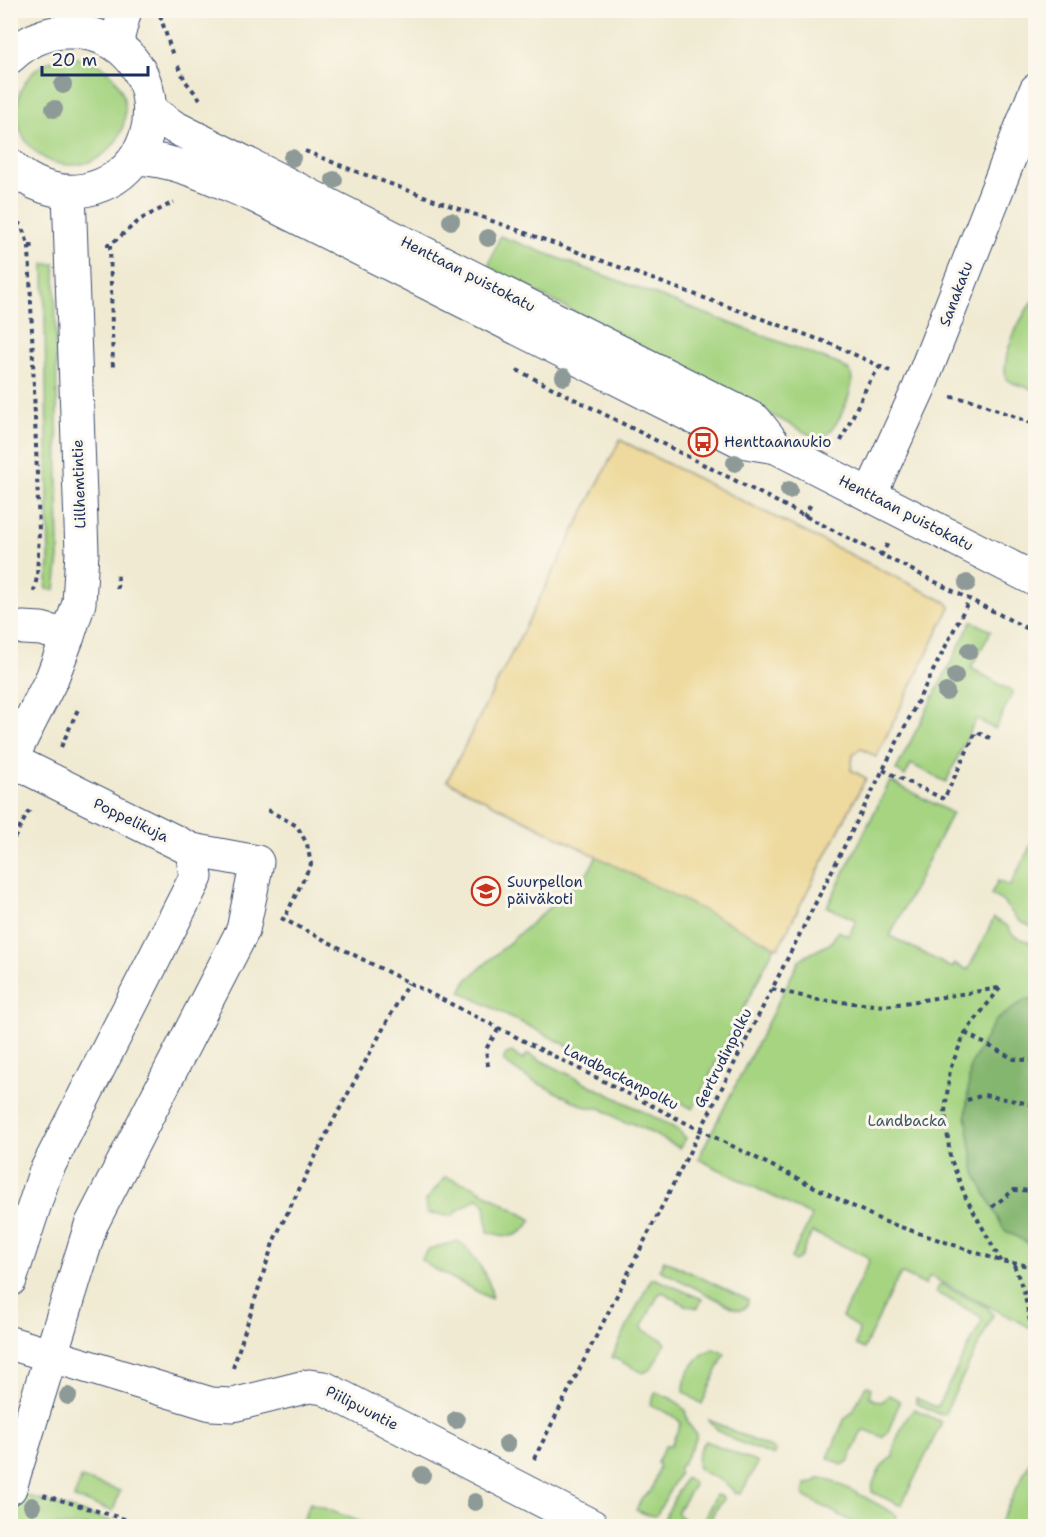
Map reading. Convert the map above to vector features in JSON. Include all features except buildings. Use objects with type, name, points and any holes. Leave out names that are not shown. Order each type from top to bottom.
[{"type":"street","points":[[116,44],[125,10]]},
{"type":"street","points":[[10,57],[64,21],[116,44],[135,62],[147,85],[151,111],[148,136],[136,158],[117,177],[95,188],[69,193],[33,183],[10,165]]},
{"type":"street","name":"Sanakatu","points":[[870,495],[919,388],[1035,90]]},
{"type":"street","name":"Henttaan puistokatu","points":[[151,111],[174,127],[755,420],[776,447]]},
{"type":"street","name":"Henttaan puistokatu","points":[[136,158],[159,159],[194,170],[255,196],[741,441],[776,447],[1035,580]]},
{"type":"street","name":"Lillhemtintie","points":[[11,760],[52,678],[79,603],[82,552],[69,193]]},
{"type":"street","points":[[23,628],[41,629],[68,636]]},
{"type":"street","name":"Poppelikuja","points":[[11,760],[192,850],[257,862],[243,930],[91,1225],[52,1357]]},
{"type":"street","points":[[10,1281],[45,1173],[196,877],[192,850]]},
{"type":"street","name":"Piilipuuntie","points":[[10,1343],[211,1404],[233,1405],[309,1386],[324,1388],[592,1527]]},
{"type":"street","points":[[11,1487],[52,1357]]},
{"type":"path","points":[[160,10],[173,57],[186,82],[203,102]]},
{"type":"path","points":[[297,148],[834,345],[935,395],[972,400],[1035,425]]},
{"type":"path","points":[[10,217],[21,225],[29,246],[39,532],[37,577],[32,603],[23,628]]},
{"type":"path","points":[[513,368],[1035,633]]},
{"type":"path","name":"Gertrudinpolku","points":[[498,1527],[969,600]]},
{"type":"path","points":[[883,770],[944,799],[976,732],[990,738]]},
{"type":"path","points":[[268,810],[297,826],[307,844],[311,864],[284,919]]},
{"type":"path","points":[[10,831],[16,834]]},
{"type":"path","name":"Landbackanpolku","points":[[277,916],[883,1221],[1001,1261],[1035,1267]]},
{"type":"path","points":[[232,1372],[274,1240],[332,1123],[408,983]]},
{"type":"path","points":[[772,988],[819,1000],[885,1006],[1000,987],[965,1033],[950,1069],[945,1112],[950,1157],[966,1198],[1001,1261]]},
{"type":"path","points":[[488,1066],[486,1049],[499,1028]]},
{"type":"path","points":[[965,1033],[1014,1059],[1035,1060]]},
{"type":"path","points":[[967,1100],[984,1095],[1035,1106]]},
{"type":"path","points":[[992,1207],[1014,1190],[1035,1191]]},
{"type":"path","points":[[1014,1264],[1024,1292],[1034,1341]]},
{"type":"path","points":[[11,1487],[148,1527]]},
{"type":"green space","points":[[71,57],[92,61],[109,73],[121,90],[125,111],[121,132],[109,149],[92,161],[71,165],[50,161],[33,149],[21,132],[17,111],[21,90],[33,73],[50,61]]},
{"type":"green space","points":[[500,236],[841,366],[850,372],[852,378],[849,396],[840,417],[829,432],[822,437],[814,437],[488,267]]},
{"type":"green space","points":[[44,264],[55,264],[59,558],[55,590],[46,589],[49,563]]},
{"type":"green space","points":[[1035,297],[1035,390],[1006,379],[1005,369],[1013,336]]},
{"type":"green space","points":[[972,621],[991,631],[971,668],[1013,692],[995,729],[976,719],[946,782],[911,764],[905,776],[896,770]]},
{"type":"green space","name":"Landbacka","points":[[890,781],[952,813],[890,936],[952,968],[955,964],[968,970],[994,918],[1007,926],[1013,935],[1035,945],[1035,1330],[930,1276],[925,1285],[903,1274],[894,1285],[864,1349],[856,1345],[859,1329],[842,1317],[869,1261],[866,1256],[812,1232],[800,1258],[795,1261],[791,1258],[812,1216],[698,1159],[800,959],[831,943],[838,931],[849,936],[856,920],[827,907]]},
{"type":"green space","points":[[1035,837],[1035,929],[1019,921],[1003,902],[991,894],[998,881],[1010,886]]},
{"type":"green space","points":[[597,856],[775,946],[693,1109],[461,992],[467,980],[587,874]]},
{"type":"green space","points":[[1026,999],[1036,1000],[1035,1245],[1004,1230],[975,1173],[966,1116],[970,1066],[994,1022]]},
{"type":"green space","points":[[512,1052],[522,1060],[528,1054],[677,1129],[686,1138],[680,1148],[632,1123],[625,1123],[600,1108],[588,1108],[529,1079],[503,1061],[506,1054]]},
{"type":"green space","points":[[445,1177],[473,1186],[532,1220],[527,1227],[513,1236],[488,1232],[485,1205],[478,1198],[453,1216],[428,1213],[425,1202]]},
{"type":"green space","points":[[458,1241],[481,1267],[489,1284],[491,1299],[431,1267],[421,1259],[429,1249]]},
{"type":"green space","points":[[664,1260],[748,1300],[746,1307],[736,1309],[660,1270]]},
{"type":"green space","points":[[651,1279],[656,1279],[702,1299],[698,1308],[685,1305],[663,1292],[659,1294],[642,1326],[643,1330],[663,1340],[665,1344],[651,1369],[643,1373],[612,1357]]},
{"type":"green space","points":[[940,1284],[987,1307],[993,1315],[945,1413],[941,1415],[916,1403],[916,1398],[936,1407],[938,1405],[982,1321],[980,1316],[935,1292]]},
{"type":"green space","points":[[713,1349],[725,1353],[702,1404],[684,1392],[684,1385],[692,1366],[702,1355]]},
{"type":"green space","points":[[865,1387],[871,1388],[869,1396],[874,1400],[882,1402],[889,1395],[900,1401],[888,1432],[882,1437],[866,1430],[862,1431],[848,1462],[842,1465],[828,1458],[844,1420],[853,1411]]},
{"type":"green space","points":[[656,1392],[672,1399],[685,1410],[688,1423],[696,1434],[696,1439],[682,1465],[679,1466],[679,1473],[656,1516],[636,1510],[643,1496],[651,1491],[659,1467],[657,1462],[666,1445],[671,1445],[681,1423],[675,1417],[650,1404]]},
{"type":"green space","points":[[915,1409],[941,1424],[902,1504],[899,1505],[872,1492],[872,1488],[882,1467],[893,1457],[900,1431]]},
{"type":"green space","points":[[709,1420],[775,1450],[774,1456],[729,1437],[720,1432]]},
{"type":"green space","points":[[706,1441],[758,1463],[741,1493],[735,1493],[723,1482],[698,1468],[698,1454]]},
{"type":"green space","points":[[1033,1455],[1036,1456],[1035,1526],[998,1526]]},
{"type":"green space","points":[[81,1478],[120,1491],[113,1511],[74,1498]]},
{"type":"green space","points":[[685,1478],[692,1481],[694,1485],[677,1514],[686,1520],[693,1523],[703,1521],[716,1495],[724,1499],[714,1512],[708,1526],[675,1526],[663,1521]]},
{"type":"green space","points":[[819,1478],[845,1487],[895,1514],[896,1517],[891,1526],[869,1526],[851,1521],[805,1497],[803,1493],[806,1484],[813,1483]]},
{"type":"green space","points":[[21,1494],[127,1526],[11,1526],[14,1505]]},
{"type":"green space","points":[[310,1503],[366,1524],[365,1526],[301,1526]]},
{"type":"sand","points":[[620,440],[946,602],[950,607],[876,757],[861,748],[853,755],[851,770],[866,778],[778,948],[447,781]]},
{"type":"place","name":"Henttaanaukio","points":[[703,442]]},
{"type":"place","name":"Suurpellon päiväkoti","points":[[486,891]]}]
